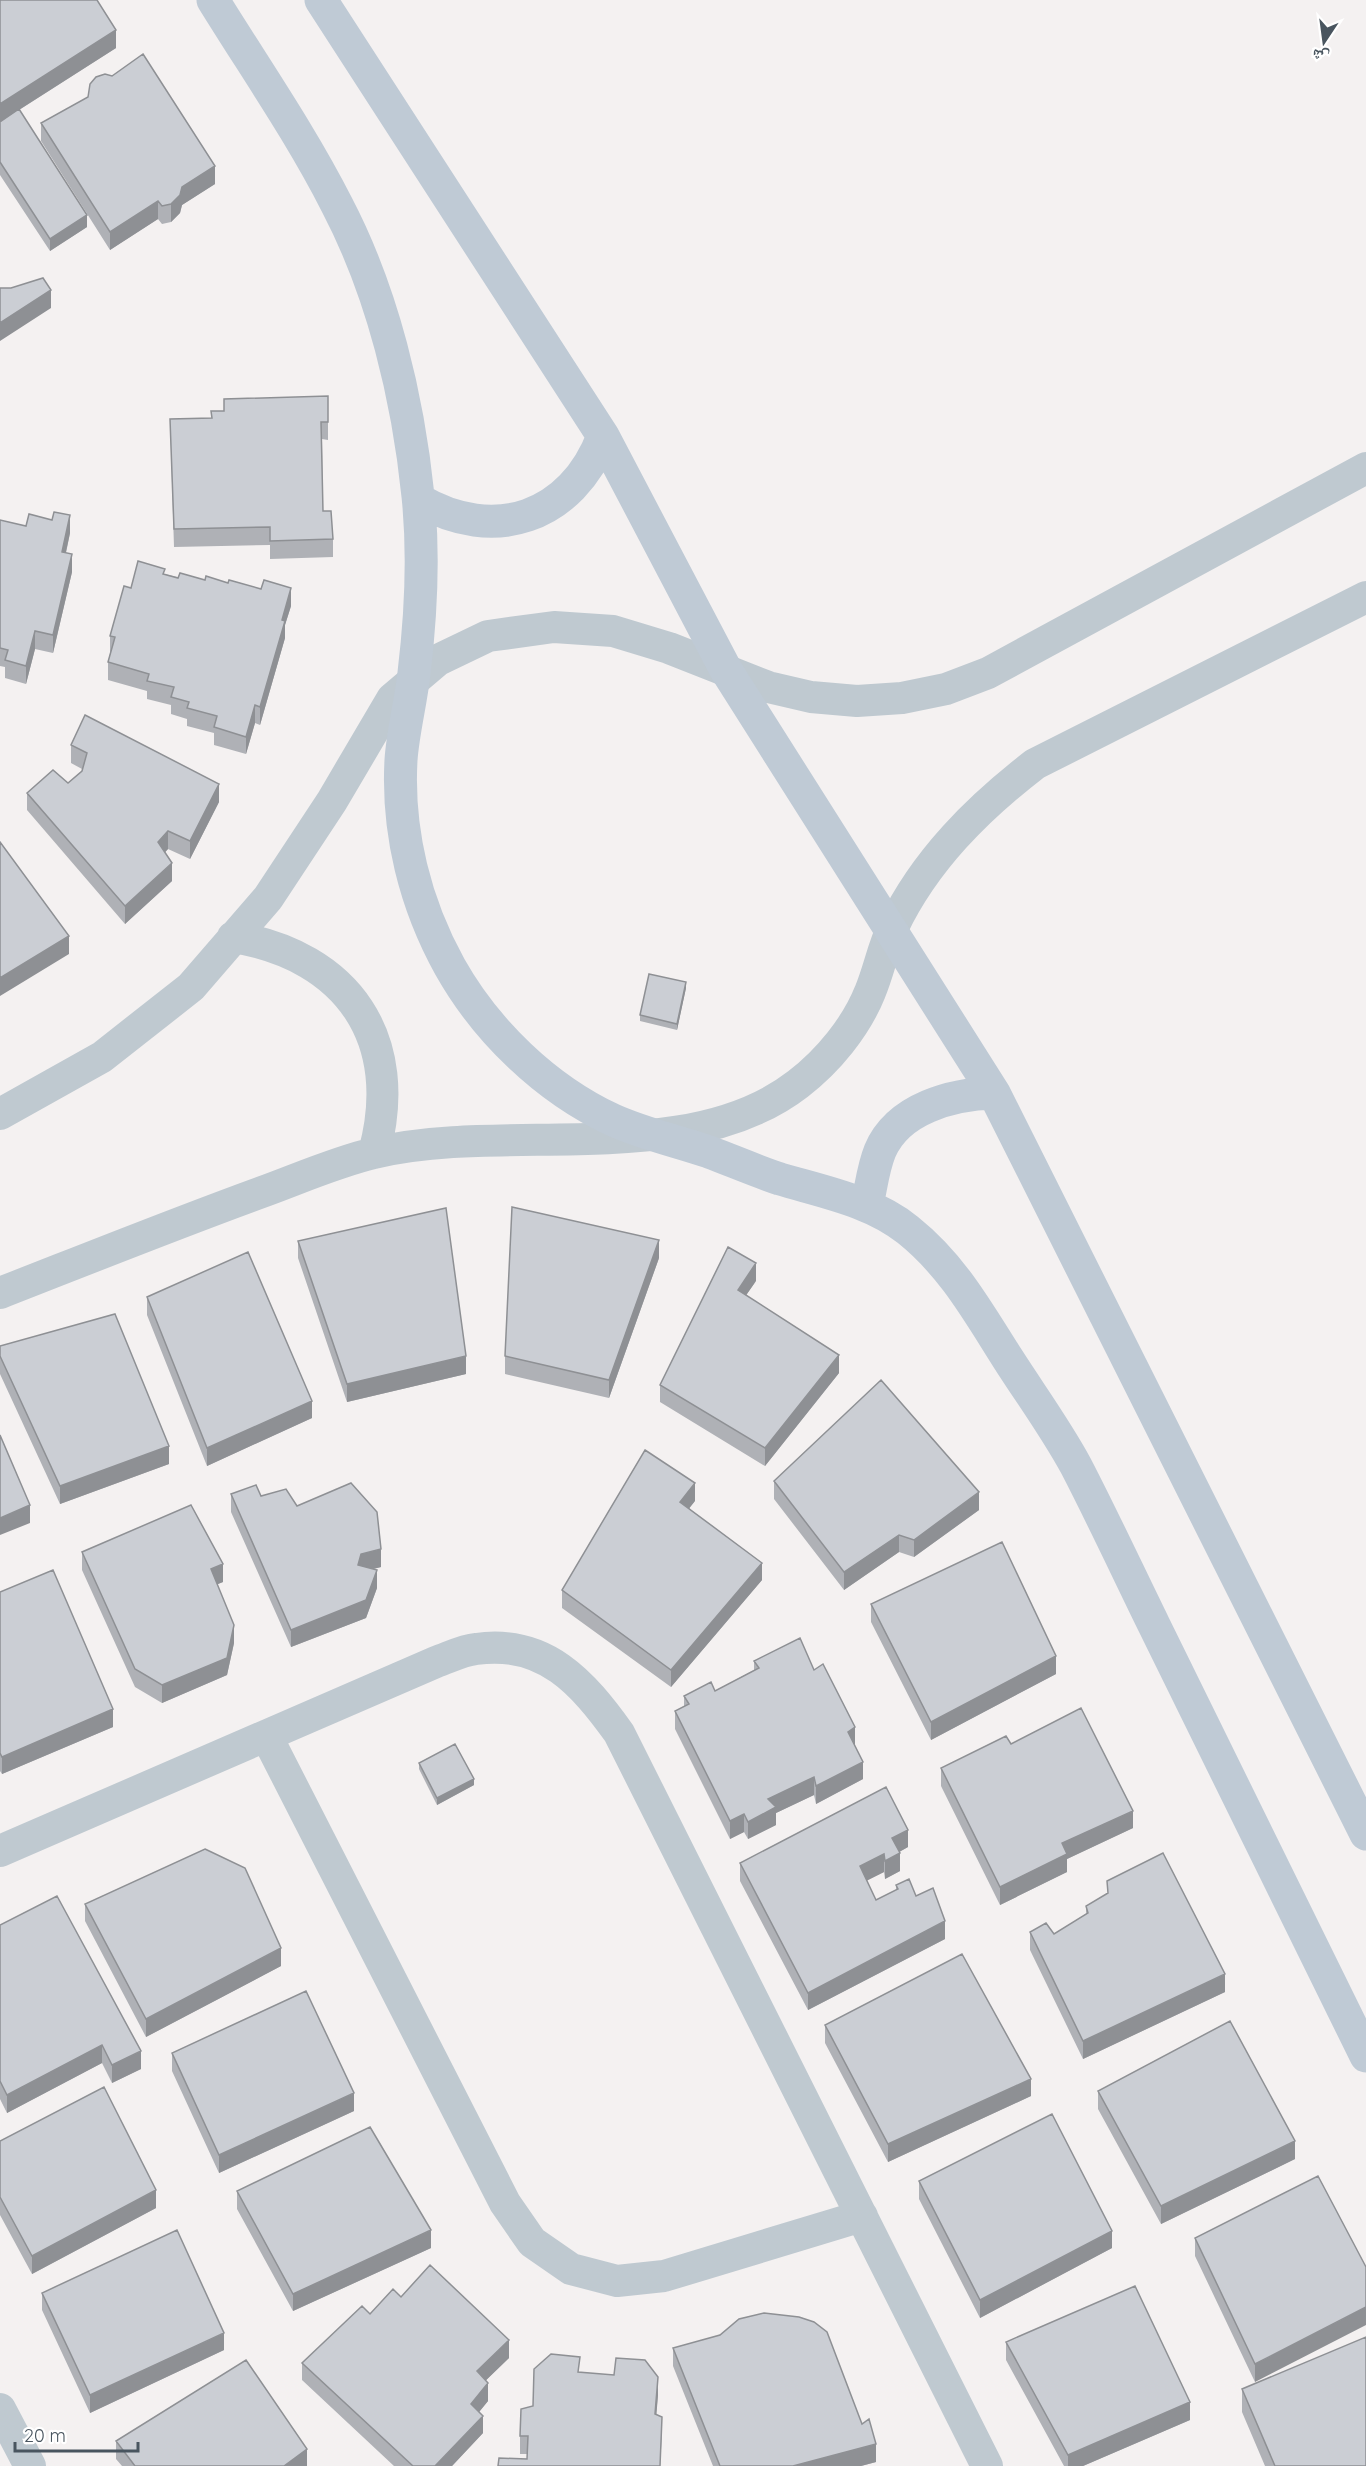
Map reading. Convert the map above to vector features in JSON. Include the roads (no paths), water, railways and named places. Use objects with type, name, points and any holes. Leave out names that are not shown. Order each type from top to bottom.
[{"type":"street","points":[[213,0],[340,209],[361,261],[395,366],[408,428],[419,500],[420,617],[414,681],[405,721],[401,763],[401,804],[406,845],[415,886],[430,928],[450,969],[475,1006],[496,1031],[537,1071],[573,1097],[612,1120],[765,1174],[867,1205],[905,1227],[956,1275],[1073,1461],[1366,2056]]},
{"type":"street","points":[[321,0],[603,436],[726,670],[994,1093],[1366,1834]]},
{"type":"street","points":[[419,500],[439,512],[460,519],[483,522],[506,521],[528,515],[549,506],[567,493],[595,457],[603,436]]},
{"type":"street","points":[[0,1114],[102,1057],[191,987],[268,898],[392,699],[438,660],[488,636],[554,627],[613,631],[768,687],[811,697],[857,701],[902,698],[946,689],[988,673],[1366,468]]},
{"type":"street","points":[[0,1293],[174,1224],[374,1153],[459,1140],[654,1135],[692,1131],[729,1121],[765,1105],[798,1085],[826,1058],[851,1028],[869,994],[892,929],[939,855],[999,791],[1035,764],[1366,597]]},
{"type":"street","points":[[233,937],[263,942],[300,957],[340,987],[358,1010],[372,1036],[381,1065],[384,1094],[382,1124],[374,1153]]},
{"type":"street","points":[[867,1205],[880,1150],[897,1129],[917,1112],[941,1101],[967,1094],[994,1093]]},
{"type":"street","points":[[0,1851],[436,1662],[476,1648],[518,1650],[558,1665],[590,1692],[619,1733],[987,2466]]},
{"type":"street","points":[[267,1737],[505,2203],[532,2242],[571,2269],[617,2281],[664,2276],[862,2216]]},
{"type":"street","points":[[0,2409],[24,2462]]}]
